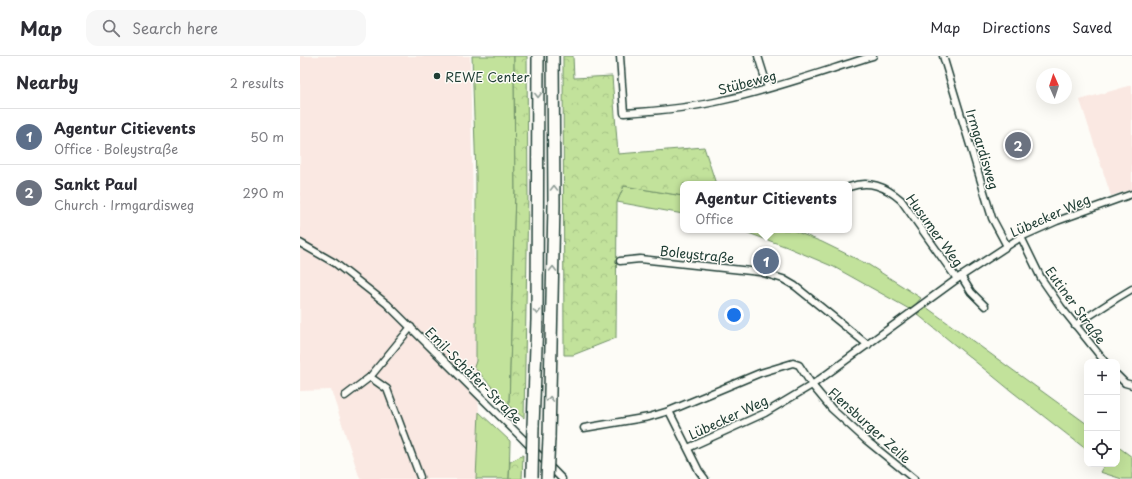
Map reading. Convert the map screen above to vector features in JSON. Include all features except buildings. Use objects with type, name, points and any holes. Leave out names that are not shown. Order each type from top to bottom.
[{"type":"highway","points":[[532,478],[537,320],[538,56]]},
{"type":"highway","points":[[548,479],[554,205],[553,56]]},
{"type":"street","name":"Stübeweg","points":[[620,56],[624,113],[656,112],[723,100],[873,56]]},
{"type":"street","points":[[758,56],[768,88]]},
{"type":"street","name":"Irmgardisweg","points":[[943,56],[992,218],[1007,246]]},
{"type":"street","name":"Husumer Weg","points":[[852,186],[858,184],[870,184],[893,193],[901,200],[959,278]]},
{"type":"street","name":"Lübecker Weg","points":[[669,411],[688,448],[766,413],[812,385],[959,278],[1007,246],[1057,221],[1132,194]]},
{"type":"street","name":"Eutiner Straße","points":[[1021,238],[1041,278],[1103,359]]},
{"type":"street","name":"Emil-Schäfer-Straße","points":[[300,243],[336,263],[388,304],[562,479]]},
{"type":"street","name":"Boleystraße","points":[[620,261],[640,259],[760,272],[772,275],[795,286],[868,345]]},
{"type":"street","points":[[959,278],[985,306]]},
{"type":"street","points":[[1076,325],[1132,289]]},
{"type":"street","name":"Emil-Schäfer-Straße","points":[[345,396],[370,377],[411,327]]},
{"type":"street","name":"Lübecker Weg","points":[[584,428],[649,417],[669,411],[760,373],[790,363],[796,363],[799,365],[812,385]]},
{"type":"street","points":[[370,377],[387,389],[420,477]]},
{"type":"street","points":[[1120,378],[1125,383],[1132,385]]},
{"type":"street","name":"Flensburger Zeile","points":[[812,385],[832,409],[866,440],[914,479]]},
{"type":"street","points":[[688,448],[699,471],[705,479]]},
{"type":"shaded area","points":[[300,56],[470,56],[476,361],[479,412],[476,479],[360,479],[331,390],[300,391]]},
{"type":"shaded area","points":[[1132,85],[1132,189],[1111,196],[1080,100]]},
{"type":"green space","points":[[472,56],[514,56],[515,192],[509,406],[474,367],[476,361],[476,177]]},
{"type":"green space","points":[[514,56],[527,56],[528,197],[524,418],[509,406],[515,192]]},
{"type":"green space","points":[[563,56],[573,56],[574,78],[612,76],[618,154],[704,147],[715,181],[680,181],[680,195],[624,186],[617,202],[616,338],[573,355],[564,355]]},
{"type":"green space","points":[[624,186],[680,195],[680,213],[617,202]]},
{"type":"green space","points":[[748,233],[800,233],[822,242],[869,265],[921,298],[911,310],[834,267],[787,247]]},
{"type":"green space","points":[[926,307],[1084,422],[1084,448],[1010,390],[917,314]]},
{"type":"green space","points":[[479,412],[510,441],[509,479],[476,479]]},
{"type":"green space","points":[[1120,448],[1132,457],[1132,479],[1122,479],[1100,472],[1103,467],[1120,467]]},
{"type":"green space","points":[[523,455],[522,479],[509,479],[510,462]]},
{"type":"place","name":"REWE Center","points":[[437,76]]},
{"type":"place","name":"Sankt Paul","points":[[1018,145]]},
{"type":"place","name":"Agentur Citievents","points":[[766,261]]}]
